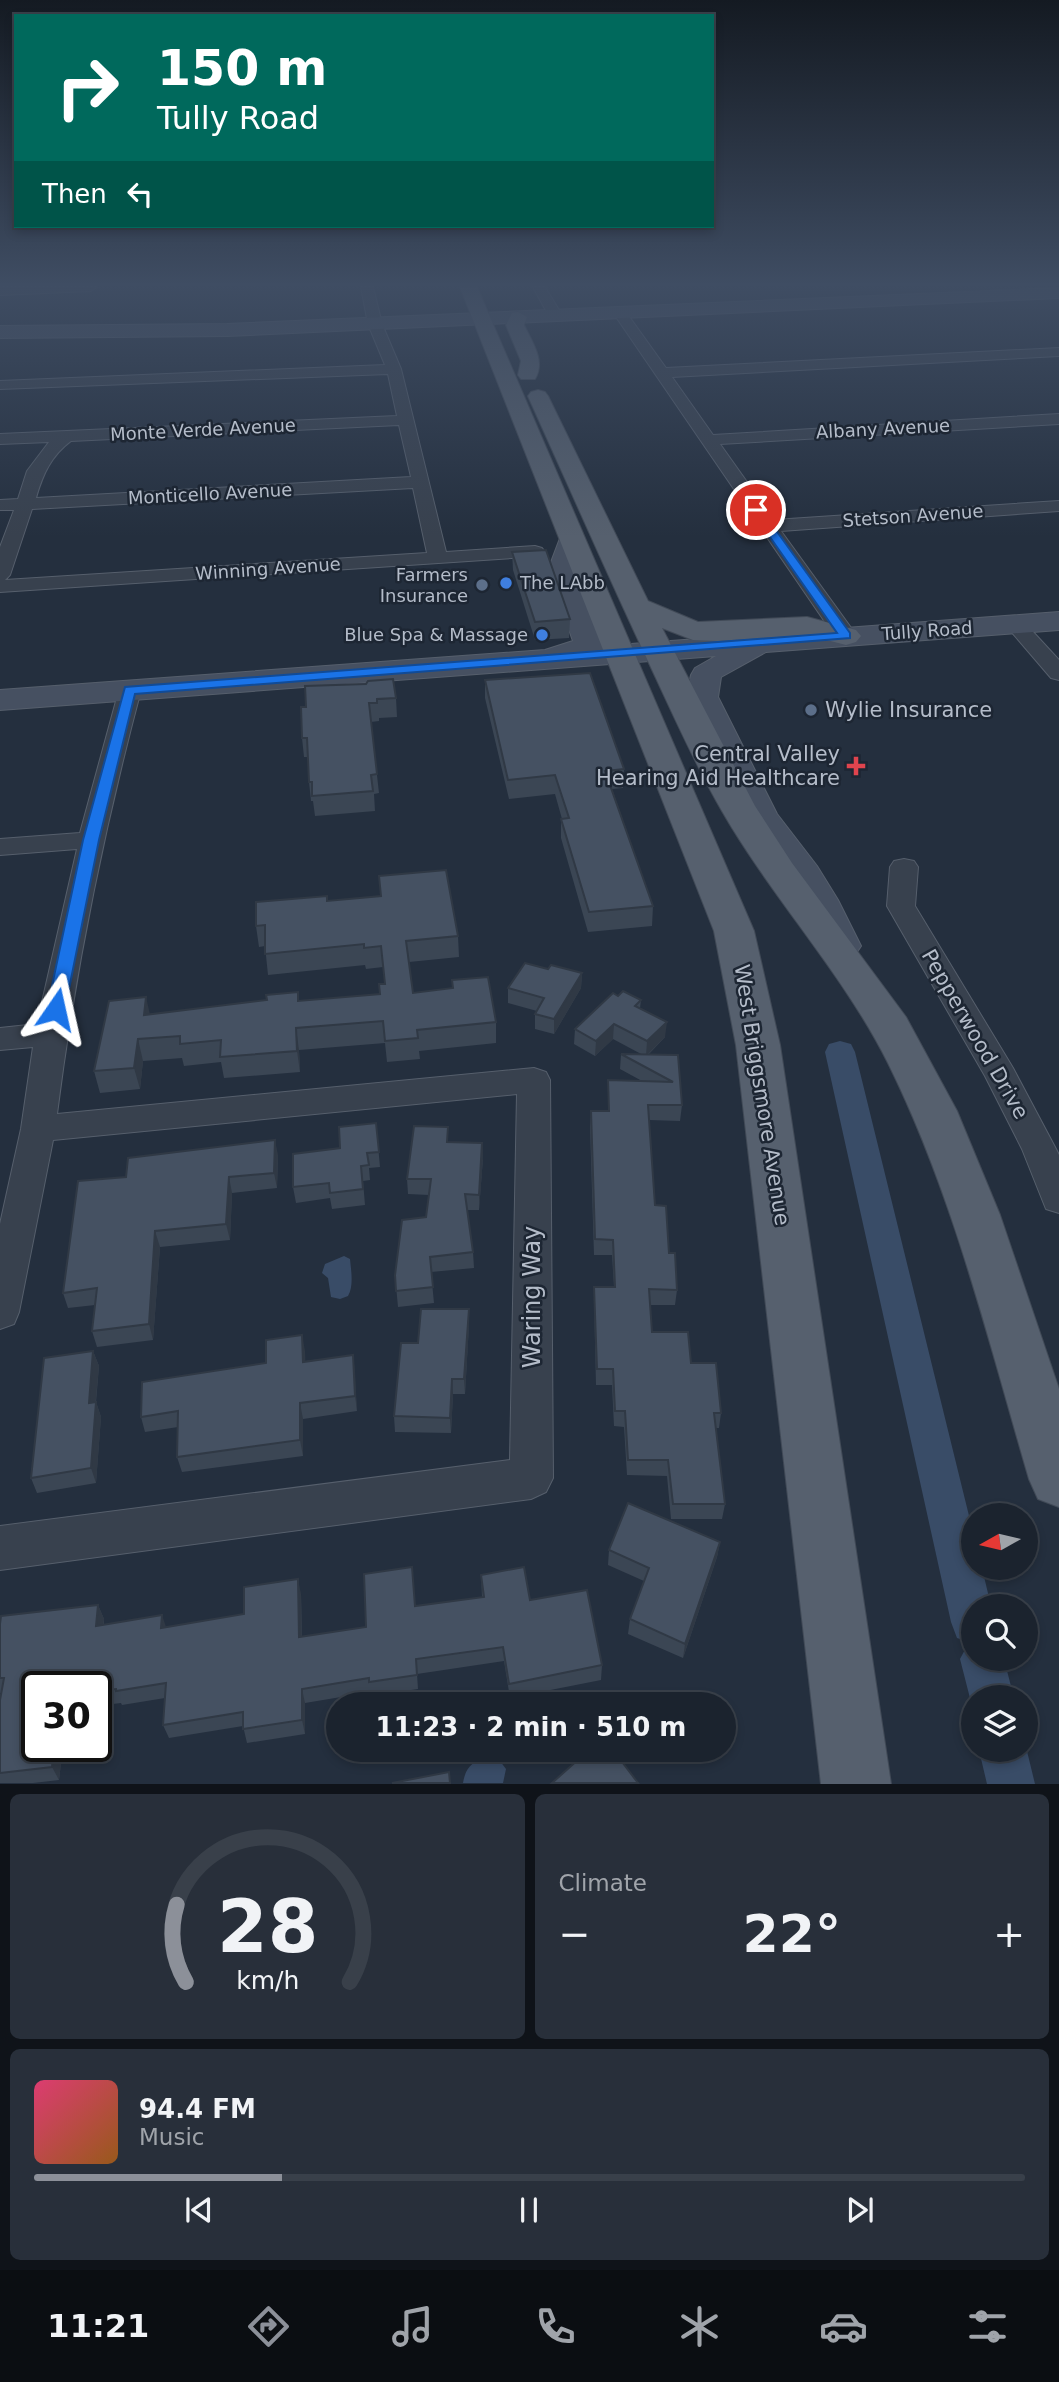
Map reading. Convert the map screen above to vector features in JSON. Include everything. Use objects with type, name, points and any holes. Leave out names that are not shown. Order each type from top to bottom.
[{"type":"main road","name":"West Briggsmore Avenue","points":[[509,370],[553,546],[638,651],[759,842],[856,973],[910,1062],[955,1161],[1059,1479]]},
{"type":"main road","name":"West Briggsmore Avenue","points":[[525,370],[639,607],[638,651],[734,930],[748,990],[767,1107],[856,1783]]},
{"type":"main road","points":[[543,659],[589,646],[553,546]]},
{"type":"main road","points":[[639,607],[693,631],[719,632],[807,626],[846,636]]},
{"type":"main road","name":"Tully Road","points":[[0,700],[1059,621]]},
{"type":"main road","points":[[769,642],[712,669],[706,675],[702,697],[760,816],[798,866],[819,900],[856,973]]},
{"type":"street","points":[[0,386],[365,370]]},
{"type":"street","points":[[394,370],[438,558]]},
{"type":"street","points":[[659,370],[846,636]]},
{"type":"street","points":[[661,373],[713,370]]},
{"type":"street","name":"Albany Avenue","points":[[708,440],[1059,419]]},
{"type":"street","name":"Monte Verde Avenue","points":[[0,439],[406,420]]},
{"type":"street","points":[[0,575],[43,458],[66,436]]},
{"type":"street","name":"Monticello Avenue","points":[[0,505],[420,482]]},
{"type":"street","name":"Stetson Avenue","points":[[767,526],[1059,506]]},
{"type":"street","name":"Winning Avenue","points":[[0,586],[438,558],[553,546]]},
{"type":"street","points":[[1016,625],[1059,673]]},
{"type":"street","points":[[0,1312],[38,1129],[51,1034],[91,840],[130,690]]},
{"type":"street","points":[[0,847],[91,840]]},
{"type":"street","name":"Pepperwood Drive","points":[[904,867],[901,906],[1001,1076],[1039,1149],[1059,1199]]},
{"type":"street","points":[[0,1039],[51,1034]]},
{"type":"street","name":"Waring Way","points":[[0,1548],[531,1478],[534,1080],[38,1129]]},
{"type":"water","points":[[344,1256],[350,1259],[352,1283],[348,1296],[340,1299],[331,1297],[328,1278],[322,1273],[325,1264]]},
{"type":"water","points":[[501,1762],[506,1769],[503,1783],[463,1783],[472,1764]]},
{"type":"building","points":[[546,550],[570,619],[535,622],[512,552]]},
{"type":"building","points":[[590,673],[624,769],[605,771],[653,906],[589,912],[561,819],[569,818],[555,775],[508,780],[485,680]]},
{"type":"building","points":[[393,679],[396,698],[377,699],[377,703],[369,703],[377,774],[371,775],[373,791],[312,796],[307,738],[302,738],[301,707],[306,707],[305,686],[366,684],[368,681]]},
{"type":"building","points":[[446,870],[458,936],[406,941],[413,993],[453,988],[452,980],[488,977],[496,1022],[417,1030],[418,1038],[385,1041],[383,1021],[296,1028],[297,1051],[220,1057],[221,1040],[180,1044],[180,1036],[138,1039],[134,1068],[94,1071],[109,1001],[146,997],[144,1015],[267,1000],[266,995],[298,992],[298,1001],[380,994],[379,984],[385,984],[381,946],[364,948],[364,944],[265,954],[265,925],[256,926],[256,902],[327,896],[327,901],[381,896],[379,876]]},
{"type":"building","points":[[525,963],[548,969],[551,965],[582,973],[554,1019],[535,1014],[544,998],[508,988]]},
{"type":"building","points":[[623,991],[641,1000],[635,1006],[667,1022],[647,1041],[614,1024],[596,1041],[575,1029],[613,993],[618,996]]},
{"type":"building","points":[[621,1054],[678,1055],[682,1105],[648,1105],[655,1205],[666,1206],[669,1253],[675,1253],[677,1290],[649,1289],[652,1332],[688,1332],[691,1363],[716,1363],[721,1413],[714,1413],[725,1504],[673,1504],[668,1460],[628,1460],[625,1411],[615,1411],[613,1369],[597,1369],[594,1287],[615,1287],[613,1240],[595,1239],[591,1111],[609,1111],[608,1080],[673,1082]]},
{"type":"building","points":[[376,1123],[379,1152],[367,1153],[369,1165],[361,1166],[363,1189],[330,1193],[329,1183],[293,1187],[293,1154],[340,1148],[339,1127]]},
{"type":"building","points":[[414,1126],[448,1127],[447,1142],[482,1143],[479,1195],[465,1194],[473,1252],[430,1257],[433,1287],[396,1291],[395,1275],[402,1220],[426,1217],[431,1179],[407,1179]]},
{"type":"building","points":[[275,1140],[274,1173],[229,1177],[226,1224],[155,1231],[149,1324],[92,1331],[97,1288],[63,1293],[78,1181],[126,1177],[128,1158]]},
{"type":"building","points":[[421,1309],[469,1309],[464,1379],[452,1379],[450,1418],[394,1416],[401,1343],[418,1343]]},
{"type":"building","points":[[302,1335],[303,1362],[353,1355],[355,1396],[300,1403],[300,1440],[177,1457],[178,1411],[141,1417],[142,1382],[266,1363],[266,1340]]},
{"type":"building","points":[[93,1351],[89,1403],[96,1402],[91,1468],[31,1478],[44,1358]]},
{"type":"building","points":[[628,1503],[720,1542],[685,1644],[630,1619],[649,1568],[609,1550]]},
{"type":"building","points":[[412,1567],[415,1606],[484,1597],[481,1575],[524,1567],[530,1600],[587,1590],[602,1665],[509,1684],[503,1647],[416,1659],[417,1675],[369,1682],[369,1678],[302,1689],[302,1720],[243,1729],[243,1712],[163,1725],[166,1683],[116,1691],[112,1689],[112,1671],[21,1671],[21,1762],[52,1762],[52,1767],[0,1773],[0,1700],[4,1678],[0,1678],[1,1616],[98,1605],[96,1626],[162,1615],[161,1628],[244,1614],[244,1587],[298,1579],[299,1637],[366,1627],[364,1574]]},
{"type":"building","points":[[576,1762],[622,1762],[638,1783],[552,1783]]},
{"type":"building","points":[[449,1772],[450,1783],[392,1783]]},
{"type":"waterway","points":[[840,1052],[966,1594]]},
{"type":"waterway","points":[[985,1671],[988,1685]]},
{"type":"waterway","points":[[1006,1762],[1011,1784]]},
{"type":"place","name":"The LAbb","points":[[506,583]]},
{"type":"place","name":"Farmers Insurance","points":[[482,585]]},
{"type":"place","name":"Blue Spa & Massage","points":[[542,635]]},
{"type":"place","name":"Wylie Insurance","points":[[811,710]]},
{"type":"place","name":"Central Valley Hearing Aid Healthcare","points":[[856,766]]},
{"type":"route","points":[[56,1009],[91,840],[130,690],[846,636],[756,510]]}]
